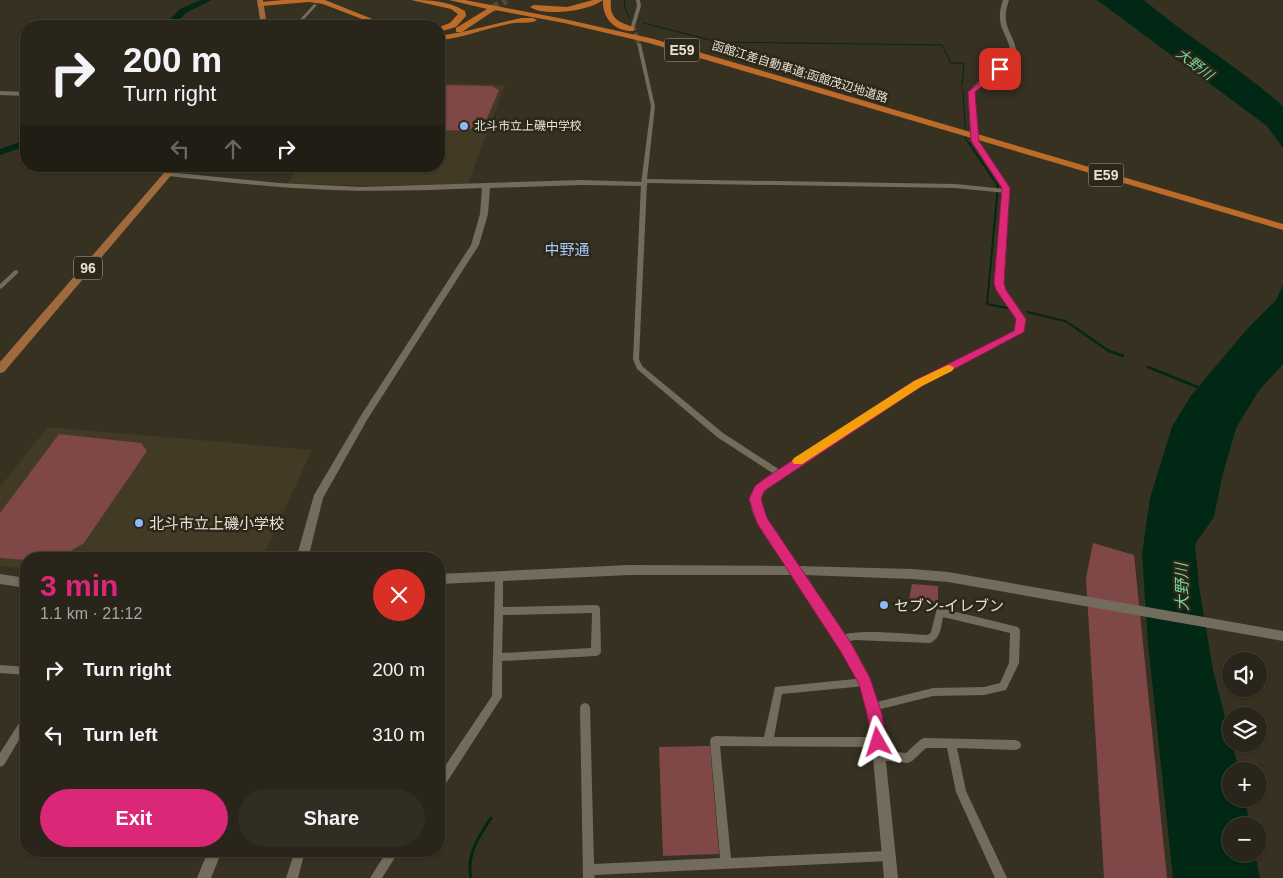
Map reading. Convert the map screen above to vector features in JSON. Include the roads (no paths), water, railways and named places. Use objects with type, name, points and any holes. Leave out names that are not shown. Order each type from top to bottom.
[{"type":"highway","points":[[260,2],[287,0]]},
{"type":"highway","points":[[326,0],[378,20]]},
{"type":"highway","points":[[415,0],[453,7],[462,13],[457,23],[445,28]]},
{"type":"highway","name":"函館江差自動車道;函館茂辺地道路","points":[[453,0],[564,21],[652,41],[1283,227]]},
{"type":"highway","name":"函館江差自動車道;函館茂辺地道路","points":[[474,0],[569,18],[656,38],[723,56],[906,116]]},
{"type":"highway","points":[[488,0],[556,9],[583,6],[599,0]]},
{"type":"highway","points":[[607,0],[606,13],[613,22],[656,38]]},
{"type":"highway","points":[[260,2],[324,2],[370,20]]},
{"type":"highway","points":[[445,35],[462,32],[495,10]]},
{"type":"highway","points":[[445,36],[460,36],[508,21],[530,20],[629,39],[726,62]]},
{"type":"main road","points":[[260,2],[263,20]]},
{"type":"main road","name":"96","points":[[2,363],[170,172]]},
{"type":"street","points":[[633,26],[639,6],[638,0]]},
{"type":"street","points":[[891,878],[878,742],[873,707],[865,682],[840,639],[761,519],[755,506],[755,499],[759,489],[780,474],[918,383],[1019,332],[1021,319],[1001,290],[999,283],[1001,190],[1004,184],[975,141],[971,94],[977,86],[1013,57],[1013,45],[1004,26],[1003,12],[1006,0]]},
{"type":"street","points":[[301,20],[315,5]]},
{"type":"street","points":[[638,44],[652,106],[644,182],[636,359],[639,367],[720,435],[780,474]]},
{"type":"street","points":[[0,93],[20,94]]},
{"type":"street","points":[[187,172],[289,186],[354,189],[644,182],[889,184],[1001,190]]},
{"type":"street","points":[[304,552],[318,498],[363,419],[475,244],[484,214],[486,187]]},
{"type":"street","points":[[0,287],[16,272]]},
{"type":"street","points":[[0,278],[8,280]]},
{"type":"street","points":[[445,579],[629,570],[856,572],[948,577],[1283,636]]},
{"type":"street","points":[[445,775],[497,697],[499,576]]},
{"type":"street","points":[[0,579],[20,581]]},
{"type":"street","points":[[498,656],[596,652],[596,609],[499,611]]},
{"type":"street","points":[[840,639],[856,636],[930,639],[936,634],[940,612],[1014,630],[1014,663],[1003,687],[984,691],[933,692],[873,707]]},
{"type":"street","points":[[0,669],[20,671]]},
{"type":"street","points":[[768,742],[778,690],[865,682]]},
{"type":"street","points":[[585,707],[589,874],[726,863],[888,856]]},
{"type":"street","points":[[0,762],[20,730]]},
{"type":"street","points":[[726,863],[714,741],[878,742]]},
{"type":"street","points":[[879,755],[908,758],[924,743],[1016,745]]},
{"type":"street","points":[[950,744],[961,792],[1001,878]]},
{"type":"street","points":[[204,878],[213,857]]},
{"type":"street","points":[[292,878],[298,857]]},
{"type":"street","points":[[376,878],[390,857]]},
{"type":"water","name":"大野川","points":[[1097,0],[1144,0],[1266,92],[1283,106],[1283,148],[1267,126]]},
{"type":"water","name":"大野川","points":[[1283,285],[1283,364],[1260,389],[1236,428],[1222,477],[1214,517],[1195,544],[1199,587],[1213,670],[1223,707],[1222,752],[1234,752],[1237,762],[1222,762],[1222,807],[1246,807],[1248,817],[1222,817],[1222,862],[1257,862],[1260,878],[1173,878],[1148,643],[1142,554],[1150,498],[1172,427],[1190,397],[1248,328],[1276,300]]},
{"type":"waterway","points":[[173,20],[183,11],[208,0]]},
{"type":"waterway","points":[[625,0],[624,6],[630,18]]},
{"type":"waterway","points":[[643,23],[718,42],[942,45],[951,63],[964,63],[962,86]]},
{"type":"waterway","points":[[963,90],[966,139],[970,145]]},
{"type":"waterway","points":[[969,143],[998,186],[987,304],[1007,308]]},
{"type":"waterway","points":[[0,152],[20,145]]},
{"type":"waterway","points":[[1027,312],[1065,321],[1079,330]]},
{"type":"waterway","points":[[1077,329],[1109,351],[1123,356]]},
{"type":"waterway","points":[[1148,367],[1200,388]]},
{"type":"waterway","points":[[471,878],[470,861],[472,854],[478,839],[491,818]]},
{"type":"tunnel","points":[[492,9],[506,0]]},
{"type":"tunnel","points":[[633,26],[639,44]]},
{"type":"place","name":"北斗市立上磯中学校","points":[[464,126]]},
{"type":"place","name":"北斗市立上磯小学校","points":[[139,523]]},
{"type":"place","name":"セブン-イレブン","points":[[884,605]]},
{"type":"district","name":"中野通","points":[[567,249]]}]
